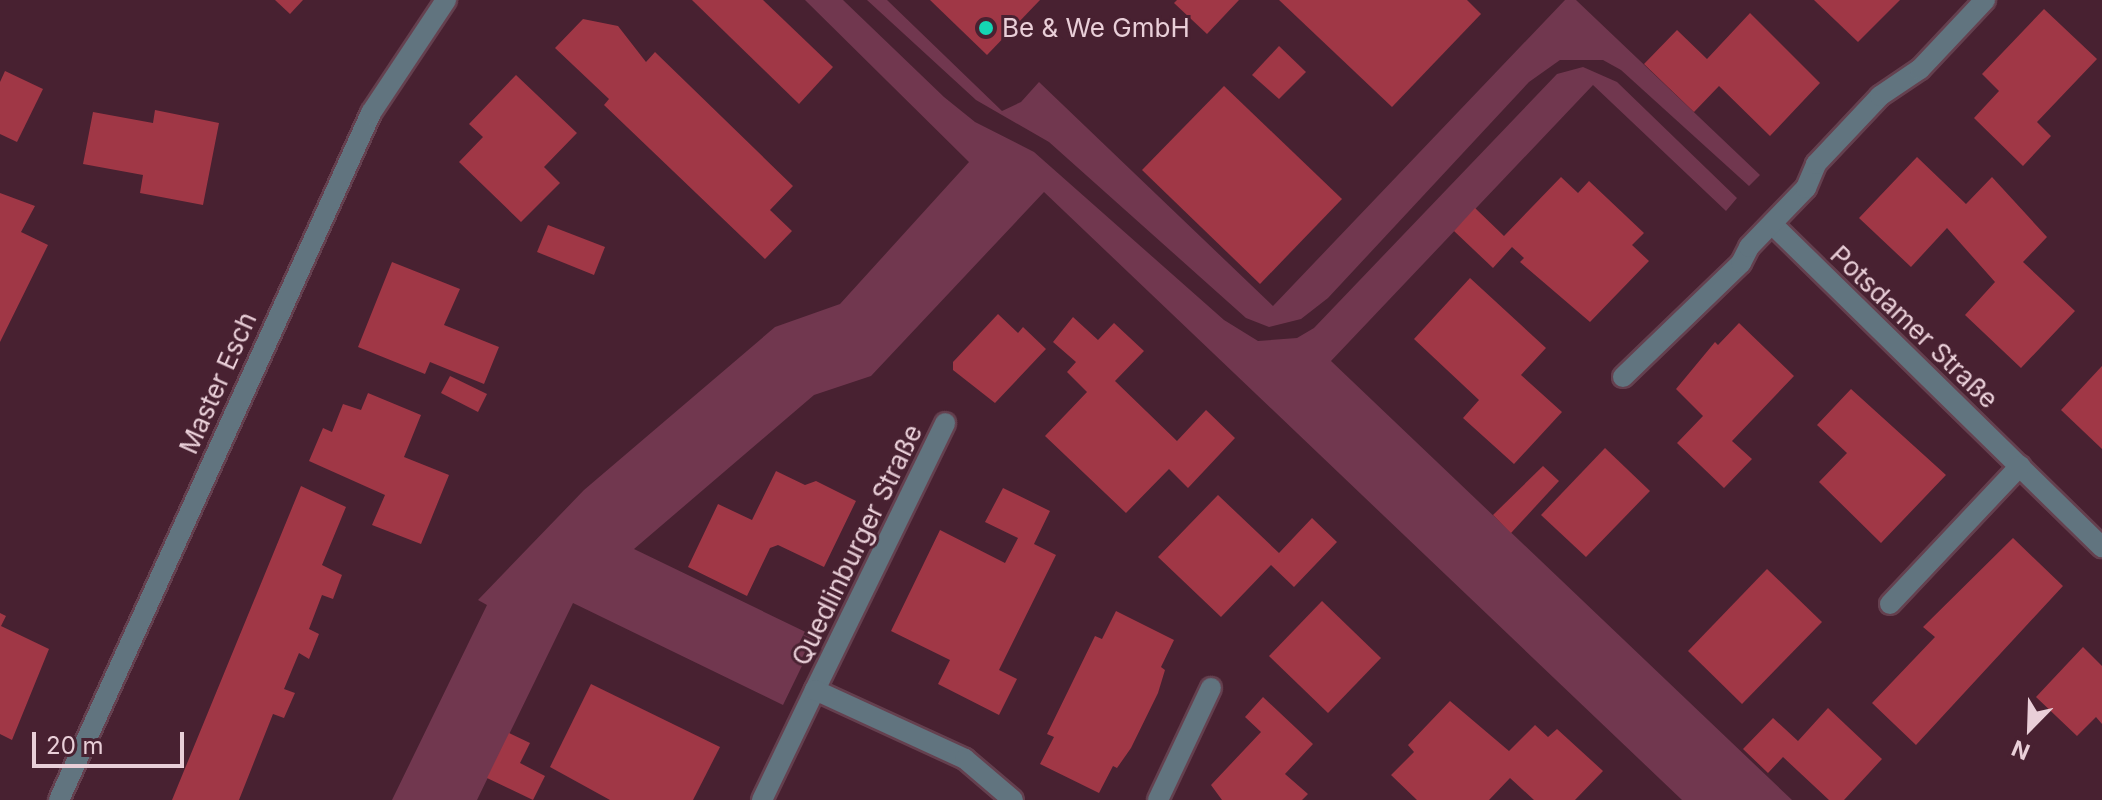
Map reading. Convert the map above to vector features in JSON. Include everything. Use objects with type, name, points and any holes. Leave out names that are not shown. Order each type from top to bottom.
[{"type":"street","name":"Master Esch","points":[[59,800],[371,113],[446,0]]},
{"type":"street","points":[[1623,377],[1682,317],[1701,305],[1806,188],[1826,152],[1880,96],[1920,69],[1985,0]]},
{"type":"street","name":"Potsdamer Straße","points":[[1772,224],[2102,547]]},
{"type":"street","name":"Quedlinburger Straße","points":[[762,800],[945,423]]},
{"type":"street","points":[[1890,604],[2020,466]]},
{"type":"street","points":[[1158,800],[1211,688]]},
{"type":"street","name":"Quedlinburger Straße","points":[[815,690],[965,759],[1013,800]]},
{"type":"shaded area","points":[[805,0],[843,0],[944,97],[975,122],[1034,152],[1224,320],[1258,341],[1297,338],[1314,328],[1557,74],[1583,67],[1617,82],[1737,198],[1726,211],[1593,85],[1331,361],[1792,800],[1682,800],[1044,192],[871,376],[814,395],[634,549],[816,637],[783,705],[573,603],[477,800],[392,800],[487,605],[478,600],[584,490],[775,327],[840,304],[969,162]]},
{"type":"shaded area","points":[[867,0],[887,0],[1002,111],[1021,102],[1039,82],[1273,306],[1565,0],[1576,0],[1760,175],[1749,186],[1621,70],[1603,60],[1560,60],[1529,82],[1328,298],[1301,319],[1269,327],[1246,318],[1049,142],[976,100]]},
{"type":"building","points":[[275,0],[303,0],[290,14]]},
{"type":"building","points":[[692,0],[763,0],[833,67],[799,104]]},
{"type":"building","name":"Be & We GmbH","points":[[930,0],[1040,0],[987,55]]},
{"type":"building","points":[[1177,0],[1239,0],[1207,34],[1174,3]]},
{"type":"building","points":[[1279,0],[1467,0],[1481,14],[1392,107]]},
{"type":"building","points":[[1814,0],[1900,0],[1858,42]]},
{"type":"building","points":[[2044,9],[2097,59],[2037,122],[2051,136],[2023,166],[1974,118],[1999,91],[1982,74]]},
{"type":"building","points":[[1750,13],[1820,83],[1770,136],[1719,86],[1694,112],[1644,64],[1677,30],[1707,59]]},
{"type":"building","points":[[583,19],[618,26],[646,62],[655,52],[793,186],[770,210],[792,231],[765,259],[604,105],[609,99],[555,48]]},
{"type":"building","points":[[1279,46],[1306,72],[1279,99],[1252,75]]},
{"type":"building","points":[[5,71],[43,89],[17,142],[0,134],[0,82]]},
{"type":"building","points":[[516,75],[577,133],[544,167],[560,183],[521,222],[459,162],[483,137],[469,124]]},
{"type":"building","points":[[1224,86],[1342,199],[1260,284],[1142,170]]},
{"type":"building","points":[[155,110],[219,123],[203,205],[140,193],[143,175],[83,164],[93,112],[153,123]]},
{"type":"building","points":[[1917,157],[1966,204],[1992,177],[2047,237],[2023,262],[2075,311],[2021,368],[1965,315],[1995,282],[1947,228],[1911,267],[1859,218]]},
{"type":"building","points":[[1561,177],[1578,193],[1589,181],[1644,233],[1632,245],[1649,261],[1590,322],[1520,262],[1524,258],[1512,247],[1493,268],[1454,231],[1475,208],[1504,236]]},
{"type":"building","points":[[0,193],[35,206],[21,232],[48,245],[0,342]]},
{"type":"building","points":[[548,225],[605,247],[594,275],[537,252]]},
{"type":"building","points":[[392,262],[460,289],[444,325],[499,347],[484,384],[430,362],[425,374],[358,347]]},
{"type":"building","points":[[1470,278],[1546,348],[1521,375],[1562,412],[1514,464],[1463,418],[1479,400],[1414,339]]},
{"type":"building","points":[[998,314],[1018,333],[1023,327],[1046,349],[995,403],[953,370],[953,362]]},
{"type":"building","points":[[1073,317],[1098,340],[1114,323],[1144,351],[1115,381],[1177,441],[1206,410],[1235,438],[1188,488],[1169,469],[1126,513],[1045,436],[1087,392],[1067,372],[1076,362],[1053,342]]},
{"type":"building","points":[[1739,323],[1794,376],[1732,441],[1752,459],[1724,488],[1677,443],[1703,416],[1676,389],[1715,342],[1718,345]]},
{"type":"building","points":[[2102,366],[2102,449],[2061,410]]},
{"type":"building","points":[[450,376],[487,394],[478,412],[441,393]]},
{"type":"building","points":[[1851,389],[1946,475],[1881,543],[1819,482],[1847,453],[1817,425]]},
{"type":"building","points":[[368,393],[421,415],[404,457],[449,475],[421,544],[372,525],[385,495],[309,461],[323,428],[332,432],[343,404],[361,410]]},
{"type":"building","points":[[1605,448],[1650,491],[1586,557],[1541,515]]},
{"type":"building","points":[[1543,466],[1559,481],[1511,533],[1493,515]]},
{"type":"building","points":[[776,471],[805,485],[816,481],[856,501],[824,567],[778,545],[770,548],[747,596],[688,567],[718,504],[752,520]]},
{"type":"building","points":[[301,486],[346,507],[322,565],[342,575],[333,599],[322,595],[309,629],[319,634],[309,659],[299,653],[284,689],[295,693],[284,718],[273,714],[239,800],[172,800]]},
{"type":"building","points":[[1003,488],[1050,511],[1034,544],[1056,555],[999,670],[1017,679],[999,715],[938,684],[950,660],[891,631],[940,530],[1005,563],[1018,538],[985,522]]},
{"type":"building","points":[[1218,495],[1279,553],[1312,518],[1337,542],[1294,587],[1271,565],[1221,617],[1158,557]]},
{"type":"building","points":[[2013,538],[2063,586],[1916,745],[1872,703],[1935,637],[1923,627]]},
{"type":"building","points":[[1767,569],[1822,622],[1742,704],[1688,651]]},
{"type":"building","points":[[1322,601],[1381,658],[1328,713],[1269,656]]},
{"type":"building","points":[[1116,611],[1174,640],[1161,667],[1165,670],[1158,693],[1131,748],[1117,768],[1113,766],[1099,793],[1040,764],[1054,737],[1047,734],[1095,636],[1102,639]]},
{"type":"building","points":[[0,613],[6,616],[1,626],[49,649],[12,740],[0,734]]},
{"type":"building","points":[[2083,647],[2102,666],[2102,724],[2096,717],[2077,736],[2036,697]]},
{"type":"building","points":[[591,684],[720,747],[693,800],[610,800],[550,767]]},
{"type":"building","points":[[1263,697],[1313,744],[1285,774],[1308,794],[1302,800],[1222,800],[1211,785],[1261,732],[1245,717]]},
{"type":"building","points":[[1450,701],[1509,751],[1535,725],[1548,737],[1557,729],[1603,771],[1575,800],[1534,800],[1510,778],[1489,800],[1417,800],[1391,775],[1414,752],[1408,745]]},
{"type":"building","points":[[1828,708],[1882,759],[1844,800],[1829,800],[1783,757],[1768,773],[1743,749],[1773,718],[1798,741]]},
{"type":"building","points":[[509,733],[530,743],[520,763],[545,776],[533,800],[487,778]]},
{"type":"place","name":"Be & We GmbH","points":[[986,28]]}]
